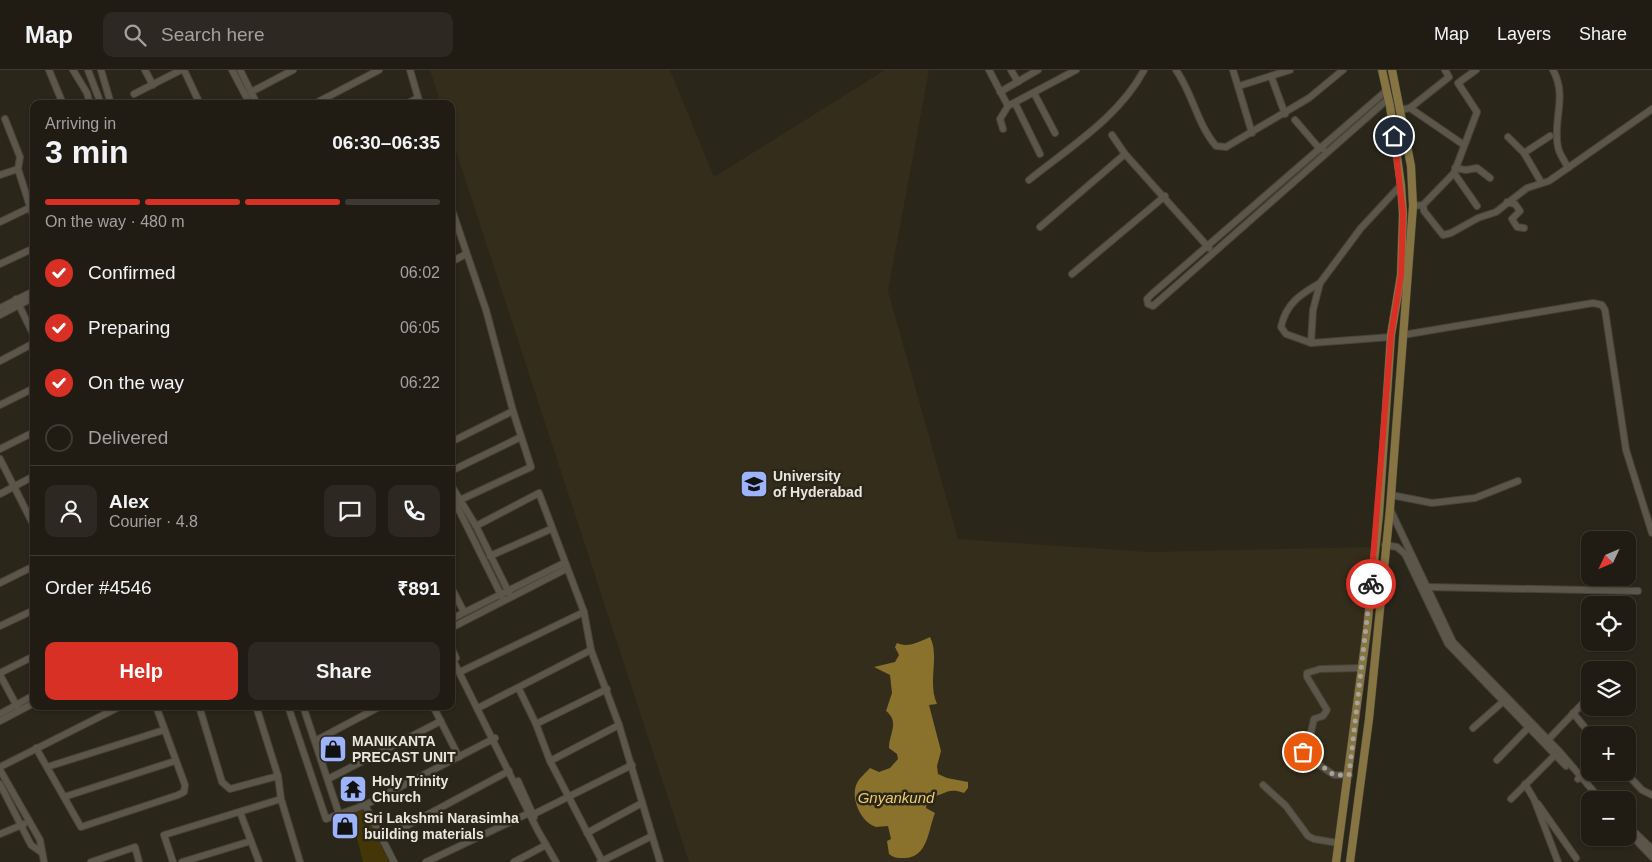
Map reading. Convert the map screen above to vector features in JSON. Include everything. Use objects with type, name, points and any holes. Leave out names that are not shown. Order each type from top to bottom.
[{"type":"main road","points":[[1336,862],[1360,689],[1378,514],[1391,337],[1401,275],[1403,214],[1401,185],[1382,70]]},
{"type":"main road","points":[[1350,862],[1358,813],[1372,691],[1390,509],[1413,206],[1411,166],[1392,70]]},
{"type":"main road","points":[[1361,678],[1373,679]]},
{"type":"main road","points":[[1360,689],[1372,691]]},
{"type":"street","points":[[49,70],[61,100]]},
{"type":"street","points":[[73,70],[87,92],[89,100]]},
{"type":"street","points":[[88,70],[99,100]]},
{"type":"street","points":[[101,70],[110,100]]},
{"type":"street","points":[[144,70],[153,85]]},
{"type":"street","points":[[134,94],[183,70],[198,100]]},
{"type":"street","points":[[232,70],[248,100]]},
{"type":"street","points":[[240,70],[255,100]]},
{"type":"street","points":[[251,92],[293,70]]},
{"type":"street","points":[[322,100],[379,70]]},
{"type":"street","points":[[410,70],[419,100]]},
{"type":"street","points":[[989,70],[1000,92],[1012,105],[1040,154]]},
{"type":"street","points":[[1011,70],[1018,82]]},
{"type":"street","points":[[1000,92],[1038,70]]},
{"type":"street","points":[[1003,129],[1000,119],[1012,105],[1076,70]]},
{"type":"street","points":[[1029,180],[1098,125],[1122,103],[1144,70]]},
{"type":"street","points":[[1176,70],[1184,81],[1205,133],[1216,146],[1226,147],[1285,114],[1338,71]]},
{"type":"street","points":[[1233,70],[1252,133]]},
{"type":"street","points":[[1239,86],[1290,70]]},
{"type":"street","points":[[1413,206],[1423,205],[1454,170],[1477,112],[1458,83],[1449,77],[1445,70]]},
{"type":"street","points":[[1458,83],[1476,70]]},
{"type":"street","points":[[1553,70],[1558,79],[1561,105],[1558,148],[1568,168]]},
{"type":"street","points":[[1271,76],[1285,114]]},
{"type":"street","points":[[1399,110],[1410,108],[1449,77]]},
{"type":"street","points":[[1386,90],[1146,299],[1148,304],[1153,306],[1388,99]]},
{"type":"street","points":[[1034,92],[1055,132]]},
{"type":"street","points":[[1410,108],[1464,145]]},
{"type":"street","points":[[1423,205],[1424,211],[1443,235],[1496,212],[1527,188],[1549,181],[1652,109]]},
{"type":"street","points":[[0,222],[29,208],[18,169],[20,157],[5,119]]},
{"type":"street","points":[[1295,120],[1318,148],[1329,151]]},
{"type":"street","points":[[1112,135],[1125,154],[1213,252]]},
{"type":"street","points":[[1524,153],[1550,136]]},
{"type":"street","points":[[1508,137],[1524,153],[1541,182]]},
{"type":"street","points":[[1040,227],[1125,154]]},
{"type":"street","points":[[1454,170],[1477,168],[1490,178]]},
{"type":"street","points":[[1,172],[18,169]]},
{"type":"street","points":[[1454,170],[1477,206]]},
{"type":"street","points":[[1311,343],[1313,310],[1320,283],[1366,222],[1401,185]]},
{"type":"street","points":[[1072,274],[1164,196]]},
{"type":"street","points":[[1507,202],[1515,204],[1520,211],[1512,219],[1517,227],[1524,228]]},
{"type":"street","points":[[455,220],[486,310],[513,411],[531,467],[460,500]]},
{"type":"street","points":[[0,264],[30,250]]},
{"type":"street","points":[[455,260],[466,254]]},
{"type":"street","points":[[1320,283],[1294,298],[1283,318],[1281,327],[1286,334],[1311,343],[1391,337]]},
{"type":"street","points":[[0,316],[30,293]]},
{"type":"street","points":[[0,308],[30,298]]},
{"type":"street","points":[[17,302],[30,328]]},
{"type":"street","points":[[1403,335],[1593,303],[1602,305],[1605,310],[1626,450],[1652,533]]},
{"type":"street","points":[[0,361],[30,345]]},
{"type":"street","points":[[0,405],[30,390]]},
{"type":"street","points":[[455,440],[513,411]]},
{"type":"street","points":[[0,450],[30,434]]},
{"type":"street","points":[[455,469],[521,436]]},
{"type":"street","points":[[0,459],[30,518]]},
{"type":"street","points":[[0,494],[30,478]]},
{"type":"street","points":[[1391,495],[1432,503],[1475,498],[1518,481]]},
{"type":"street","points":[[455,492],[476,526],[506,595]]},
{"type":"street","points":[[476,526],[539,493],[551,529],[584,612],[591,650],[619,725],[660,862]]},
{"type":"street","points":[[455,501],[506,595]]},
{"type":"street","points":[[1390,509],[1453,642],[1591,791]]},
{"type":"street","points":[[490,556],[551,529]]},
{"type":"street","points":[[1385,545],[1397,547],[1405,554],[1448,644],[1506,699],[1528,727],[1546,742],[1555,755],[1579,778]]},
{"type":"street","points":[[455,617],[506,595],[565,566]]},
{"type":"street","points":[[0,583],[30,568]]},
{"type":"street","points":[[1426,587],[1638,590]]},
{"type":"street","points":[[455,595],[464,612]]},
{"type":"street","points":[[455,626],[506,595]]},
{"type":"street","points":[[0,626],[30,612]]},
{"type":"street","points":[[462,671],[584,612]]},
{"type":"street","points":[[480,707],[591,650]]},
{"type":"street","points":[[455,656],[531,813]]},
{"type":"street","points":[[18,708],[0,674],[30,658]]},
{"type":"street","points":[[455,664],[494,738],[538,831],[556,862]]},
{"type":"street","points":[[1311,732],[1314,719],[1323,716],[1327,710],[1306,677],[1307,673],[1320,669],[1362,668]]},
{"type":"street","points":[[518,689],[536,724],[550,761],[601,861],[652,836]]},
{"type":"street","points":[[536,724],[606,689]]},
{"type":"street","points":[[0,722],[30,698]]},
{"type":"street","points":[[1473,728],[1506,699]]},
{"type":"street","points":[[0,714],[30,704]]},
{"type":"street","points":[[1546,742],[1581,705]]},
{"type":"street","points":[[44,862],[40,840],[0,768],[113,710]]},
{"type":"street","points":[[36,748],[76,821],[81,827],[85,827],[184,792],[185,785],[157,710]]},
{"type":"street","points":[[200,710],[222,782],[227,788],[230,789],[278,776]]},
{"type":"street","points":[[257,710],[278,776],[281,800],[300,862]]},
{"type":"street","points":[[290,710],[326,819],[365,805],[494,738]]},
{"type":"street","points":[[304,710],[339,814]]},
{"type":"street","points":[[315,741],[374,710]]},
{"type":"street","points":[[435,710],[459,757]]},
{"type":"street","points":[[1574,713],[1583,726]]},
{"type":"street","points":[[328,779],[441,721]]},
{"type":"street","points":[[550,761],[619,725]]},
{"type":"street","points":[[1496,760],[1528,727]]},
{"type":"street","points":[[47,767],[164,730]]},
{"type":"street","points":[[1296,749],[1334,775],[1349,775]]},
{"type":"street","points":[[1511,798],[1555,755]]},
{"type":"street","points":[[64,797],[175,761]]},
{"type":"street","points":[[426,862],[632,765]]},
{"type":"street","points":[[382,839],[509,771]]},
{"type":"street","points":[[1634,781],[1642,790],[1652,795]]},
{"type":"street","points":[[0,784],[31,845],[41,852]]},
{"type":"street","points":[[1525,784],[1576,858]]},
{"type":"street","points":[[1263,786],[1286,806],[1308,836],[1314,839],[1338,842]]},
{"type":"street","points":[[1534,799],[1557,862]]},
{"type":"street","points":[[173,862],[164,835],[281,800]]},
{"type":"street","points":[[587,832],[642,803]]},
{"type":"street","points":[[365,805],[394,862]]},
{"type":"street","points":[[240,812],[258,862]]},
{"type":"street","points":[[0,834],[30,821]]},
{"type":"street","points":[[1636,834],[1652,849]]},
{"type":"street","points":[[1636,840],[1652,857]]},
{"type":"street","points":[[182,862],[251,841]]},
{"type":"street","points":[[514,862],[546,845]]},
{"type":"street","points":[[91,862],[135,847],[139,862]]},
{"type":"shaded area","name":"University of Hyderabad","points":[[430,70],[670,70],[714,177],[885,70],[929,70],[888,291],[958,539],[1150,552],[1375,547],[1341,862],[689,862],[455,148],[455,100],[440,100]]},
{"type":"shaded area","points":[[363,810],[389,862],[363,862],[351,815]]},
{"type":"water","name":"Gnyankund","points":[[930,637],[934,652],[933,687],[937,704],[929,705],[941,751],[937,766],[938,774],[947,778],[968,782],[968,788],[964,793],[948,791],[928,796],[926,808],[935,813],[926,842],[918,854],[911,857],[897,858],[889,854],[887,841],[891,839],[888,826],[876,827],[865,820],[856,802],[855,789],[858,781],[870,768],[879,772],[890,768],[898,759],[897,754],[889,748],[893,728],[892,719],[886,711],[892,693],[890,675],[874,667],[895,662],[899,655],[895,647],[897,643],[909,645]]},
{"type":"way so far","points":[[1303,752],[1328,772],[1334,775],[1349,775],[1371,584]]},
{"type":"place","name":"University of Hyderabad","points":[[754,484]]},
{"type":"place","name":"MANIKANTA PRECAST UNIT","points":[[333,749]]},
{"type":"place","name":"Holy Trinity Church","points":[[353,789]]},
{"type":"place","name":"Sri Lakshmi Narasimha building materials","points":[[345,826]]},
{"type":"route","points":[[1371,584],[1391,335],[1401,275],[1403,214],[1394,136]]}]
